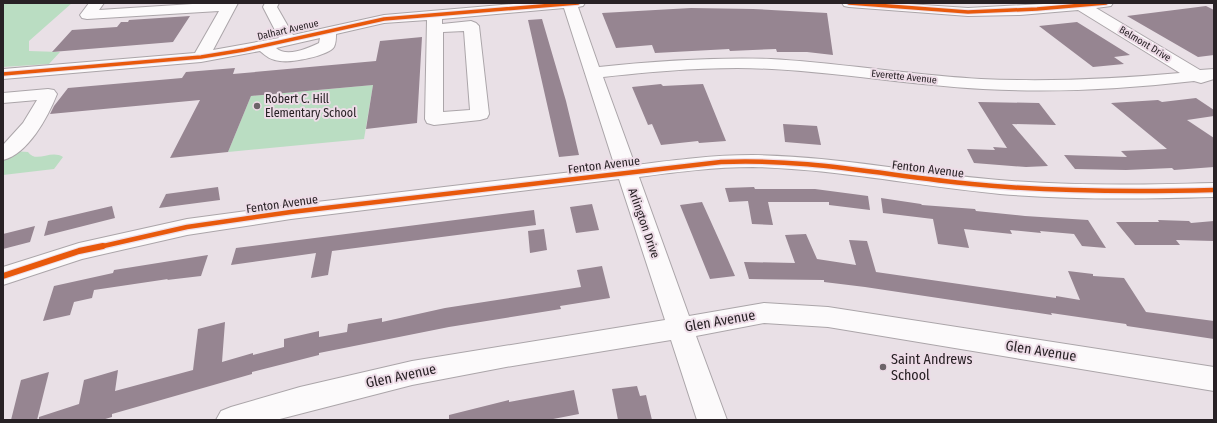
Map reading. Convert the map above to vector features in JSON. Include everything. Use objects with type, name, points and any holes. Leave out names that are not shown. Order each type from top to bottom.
[{"type":"street","points":[[97,3],[87,14],[230,4]]},
{"type":"street","points":[[272,3],[270,7],[288,40]]},
{"type":"street","points":[[384,19],[386,3]]},
{"type":"street","name":"Dalhart Avenue","points":[[3,74],[201,57],[384,19],[435,22],[467,8],[572,3]]},
{"type":"street","name":"Arlington Drive","points":[[572,3],[626,173],[712,420]]},
{"type":"street","points":[[849,3],[968,12],[1012,11],[1079,4],[1106,3]]},
{"type":"street","points":[[201,57],[230,4]]},
{"type":"street","name":"Belmont Drive","points":[[1079,4],[1206,75],[1214,86]]},
{"type":"street","points":[[435,22],[471,26],[480,114],[434,119],[435,22]]},
{"type":"street","points":[[263,45],[274,54],[284,56],[307,53],[326,45],[329,30]]},
{"type":"street","name":"Everette Avenue","points":[[594,73],[666,65],[724,63],[796,66],[934,81],[1008,85],[1098,85],[1206,75]]},
{"type":"street","points":[[3,89],[46,85],[64,79],[72,68]]},
{"type":"street","points":[[3,98],[48,94],[40,114],[12,148],[3,154]]},
{"type":"street","name":"Fenton Avenue","points":[[3,276],[79,251],[187,228],[291,212],[702,163],[754,161],[821,166],[1008,188],[1138,192],[1214,190]]},
{"type":"street","name":"Glen Avenue","points":[[231,420],[300,400],[412,373],[514,354],[681,328],[764,313],[828,317],[1214,378]]},
{"type":"green space","points":[[3,3],[72,3],[29,41],[29,51],[60,52],[49,64],[3,67]]},
{"type":"green space","points":[[373,85],[364,139],[228,152],[251,96]]},
{"type":"green space","points":[[13,151],[28,152],[35,157],[58,155],[63,157],[54,169],[3,175],[3,155]]},
{"type":"building","points":[[1206,6],[1214,10],[1214,55],[1198,57],[1127,16]]},
{"type":"building","points":[[691,8],[753,9],[827,13],[833,55],[807,52],[777,52],[776,49],[730,51],[729,49],[655,53],[652,45],[616,48],[602,13]]},
{"type":"building","points":[[190,16],[173,42],[52,52],[72,30],[117,27],[121,22],[128,22],[129,20]]},
{"type":"building","points":[[542,19],[566,101],[579,155],[559,157],[528,20]]},
{"type":"building","points":[[1077,22],[1130,55],[1114,57],[1124,64],[1093,67],[1039,26]]},
{"type":"building","points":[[422,37],[417,123],[366,129],[373,85],[251,96],[228,152],[170,158],[200,100],[50,114],[54,106],[68,88],[182,78],[186,72],[235,68],[233,74],[376,61],[380,41]]},
{"type":"building","points":[[661,84],[663,86],[703,84],[726,141],[699,143],[698,141],[661,145],[652,124],[648,125],[632,87]]},
{"type":"building","points":[[1196,98],[1214,110],[1214,116],[1187,120],[1214,138],[1214,167],[1174,170],[1172,168],[1126,170],[1075,169],[1064,155],[1127,157],[1121,151],[1167,149],[1111,103],[1158,100],[1162,102]]},
{"type":"building","points":[[978,102],[1039,103],[1056,125],[1012,124],[1048,166],[1026,167],[974,163],[967,149],[995,150],[993,147],[1007,148]]},
{"type":"building","points":[[783,124],[817,126],[821,145],[785,142]]},
{"type":"building","points":[[218,187],[220,200],[159,208],[166,194]]},
{"type":"building","points":[[754,187],[755,189],[815,189],[868,196],[870,210],[829,205],[829,202],[768,202],[773,225],[752,224],[748,201],[729,202],[725,188]]},
{"type":"building","points":[[881,198],[922,205],[975,209],[976,211],[1088,220],[1106,248],[1082,246],[1074,234],[1010,230],[1012,234],[964,229],[969,248],[938,244],[933,219],[883,213]]},
{"type":"building","points":[[702,202],[735,276],[710,279],[680,205]]},
{"type":"building","points":[[592,204],[599,230],[576,233],[570,207]]},
{"type":"building","points":[[112,206],[115,218],[44,236],[48,221]]},
{"type":"building","points":[[534,210],[536,225],[332,251],[328,275],[311,278],[316,253],[231,265],[236,248]]},
{"type":"building","points":[[1158,220],[1189,221],[1191,223],[1214,221],[1214,241],[1176,240],[1180,245],[1135,245],[1116,222],[1159,222]]},
{"type":"building","points":[[35,226],[30,242],[3,249],[3,234]]},
{"type":"building","points":[[544,229],[547,250],[530,253],[528,231]]},
{"type":"building","points":[[806,234],[817,259],[856,265],[849,240],[867,241],[876,272],[1056,298],[1056,296],[1080,300],[1068,271],[1093,274],[1093,276],[1124,278],[1146,312],[1214,321],[1214,339],[1051,313],[1052,315],[824,282],[824,280],[749,279],[744,262],[795,263],[785,235]]},
{"type":"building","points":[[208,255],[201,276],[167,280],[168,279],[94,290],[92,298],[74,302],[70,315],[43,321],[54,286],[113,273],[114,270]]},
{"type":"building","points":[[602,266],[610,298],[560,306],[561,309],[449,327],[319,353],[319,355],[252,372],[252,374],[112,414],[112,417],[102,420],[39,420],[39,417],[79,404],[84,380],[118,370],[115,391],[193,370],[198,329],[225,322],[222,362],[253,353],[253,355],[284,347],[284,339],[319,331],[319,337],[347,332],[348,324],[382,318],[382,322],[445,308],[581,287],[577,270]]},
{"type":"building","points":[[49,372],[37,420],[11,420],[21,380]]},
{"type":"building","points":[[637,386],[640,396],[646,395],[652,420],[618,420],[612,389]]},
{"type":"building","points":[[574,390],[579,414],[548,420],[449,420],[449,415],[509,400],[509,402]]},
{"type":"cycle path","points":[[3,74],[201,57],[244,50],[384,19],[578,3]]},
{"type":"cycle path","points":[[849,3],[923,10],[968,12],[1072,7],[1106,3]]},
{"type":"cycle path","points":[[3,276],[79,251],[187,227],[291,212],[702,163],[753,161],[815,164],[969,184],[1027,189],[1107,192],[1214,190]]},
{"type":"place","name":"Robert C. Hill Elementary School","points":[[257,106]]},
{"type":"place","name":"Saint Andrews School","points":[[883,367]]}]
